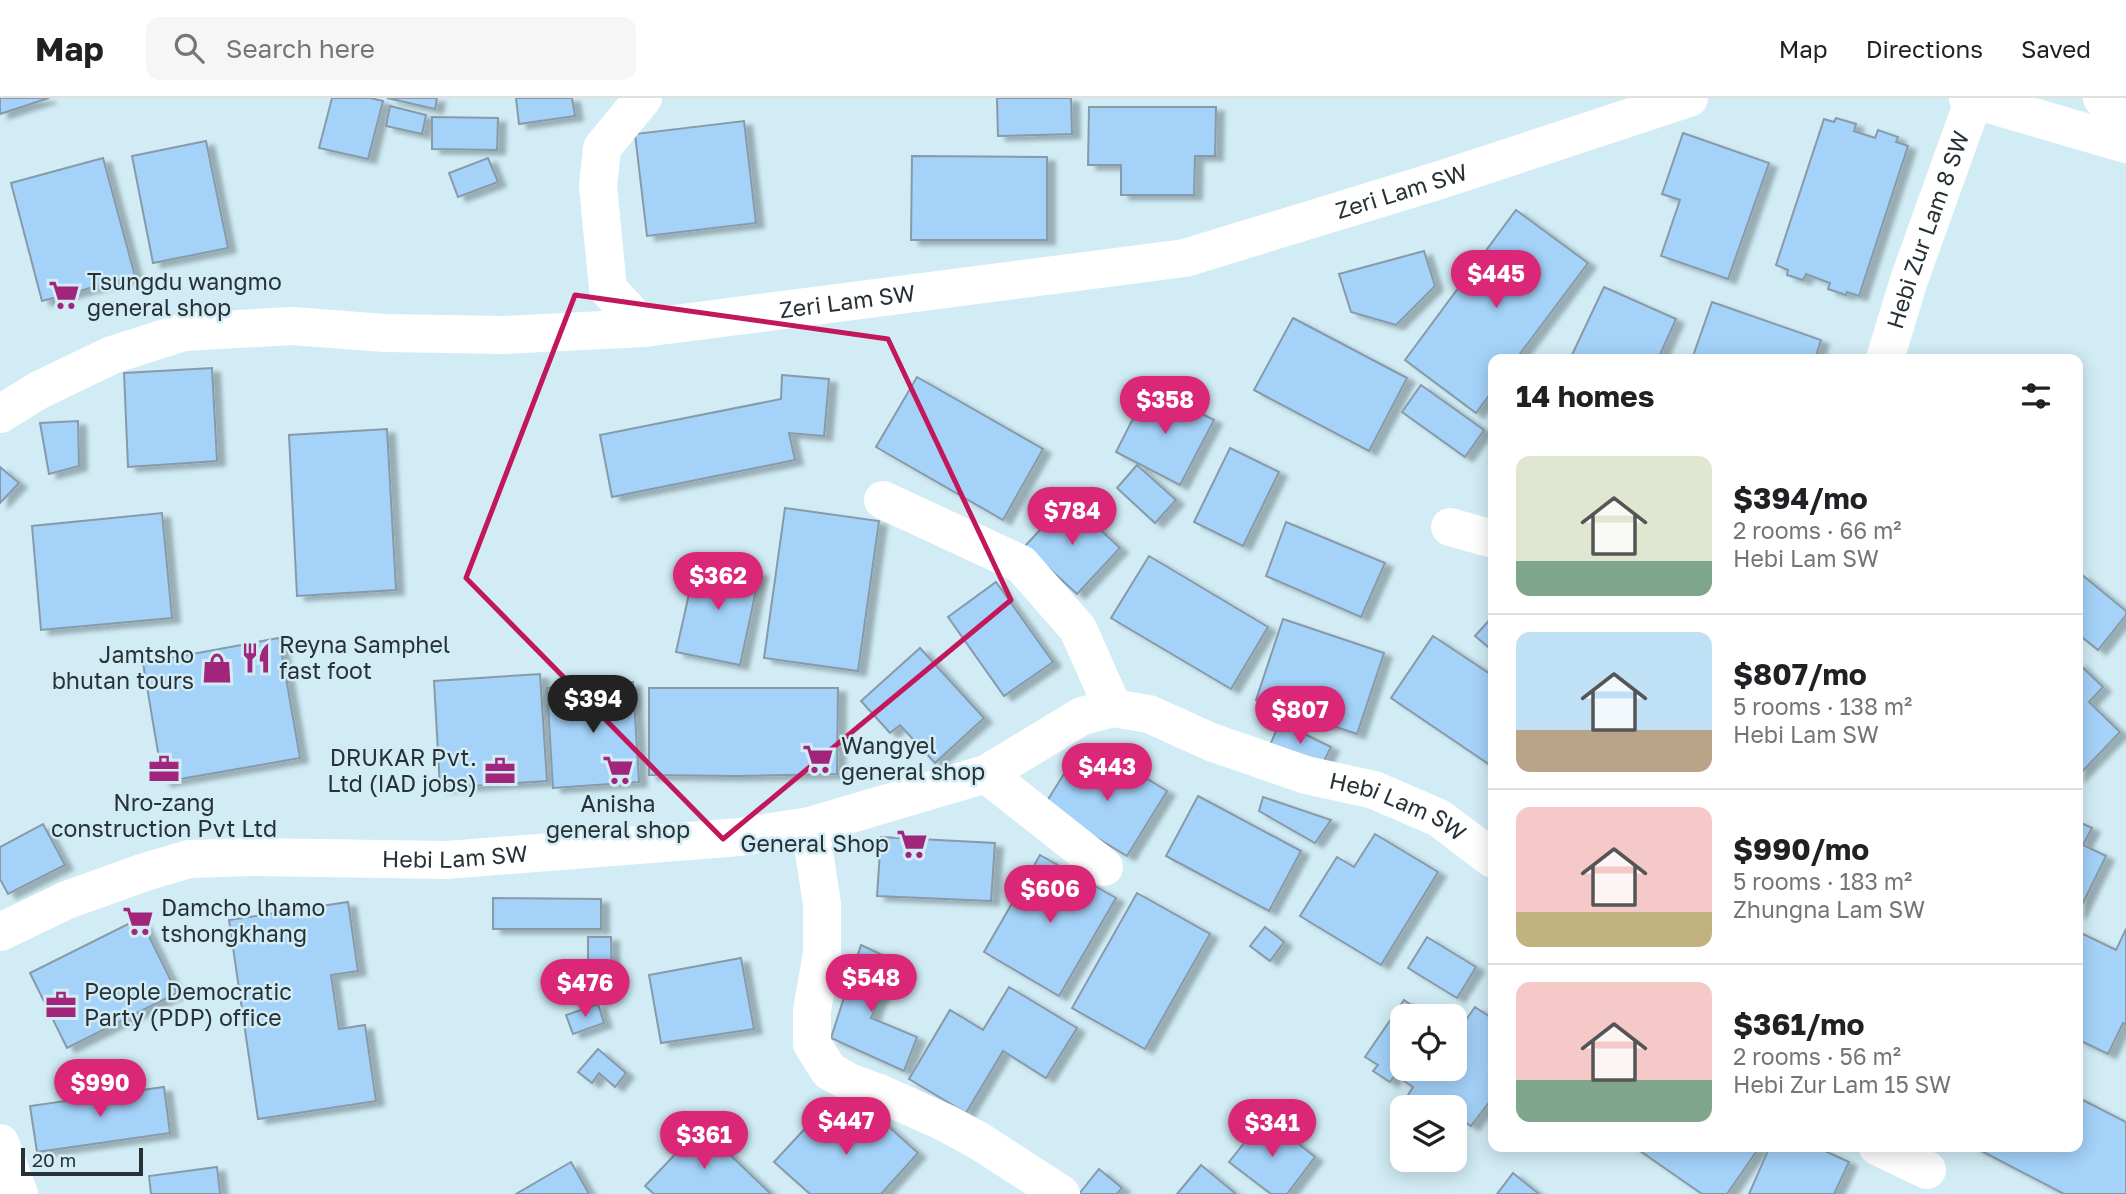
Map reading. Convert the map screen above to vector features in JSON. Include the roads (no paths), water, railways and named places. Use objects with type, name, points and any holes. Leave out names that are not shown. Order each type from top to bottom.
[{"type":"street","points":[[643,98],[602,148],[598,186],[608,289],[644,328]]},
{"type":"street","name":"Zeri Lam SW","points":[[0,414],[39,390],[113,355],[184,332],[292,327],[385,334],[505,335],[644,328],[1185,258],[1440,180],[1689,98]]},
{"type":"street","points":[[2102,98],[2126,121]]},
{"type":"street","points":[[1971,99],[2126,144]]},
{"type":"street","name":"Hebi Zur Lam 8 SW","points":[[1887,354],[1971,99]]},
{"type":"street","points":[[883,500],[1021,564],[1078,629],[1113,708]]},
{"type":"street","points":[[1450,527],[1488,538]]},
{"type":"street","name":"Hebi Lam SW","points":[[0,932],[67,900],[189,859],[250,857],[447,860],[740,837],[810,826],[986,774],[1082,716],[1113,708],[1149,714],[1211,742],[1306,775],[1374,790],[1439,818],[1488,855]]},
{"type":"street","points":[[986,774],[1104,867]]},
{"type":"street","points":[[810,826],[822,904],[822,953],[812,1011],[812,1044],[828,1071],[946,1123],[1061,1194]]},
{"type":"street","points":[[0,1143],[19,1194]]},
{"type":"street","points":[[1890,1152],[1927,1170]]},
{"type":"place","name":"Tsungdu wangmo general shop","points":[[64,295]]},
{"type":"place","name":"Reyna Samphel fast foot","points":[[256,658]]},
{"type":"place","name":"Jamtsho bhutan tours","points":[[217,668]]},
{"type":"place","name":"Wangyel general shop","points":[[818,759]]},
{"type":"place","name":"Nro-zang construction Pvt Ltd","points":[[164,769]]},
{"type":"place","name":"Anisha general shop","points":[[618,770]]},
{"type":"place","name":"DRUKAR Pvt. Ltd (IAD jobs)","points":[[500,771]]},
{"type":"place","name":"General Shop","points":[[912,844]]},
{"type":"place","name":"Damcho lhamo tshongkhang","points":[[138,921]]},
{"type":"place","name":"People Democratic Party (PDP) office","points":[[61,1005]]}]
